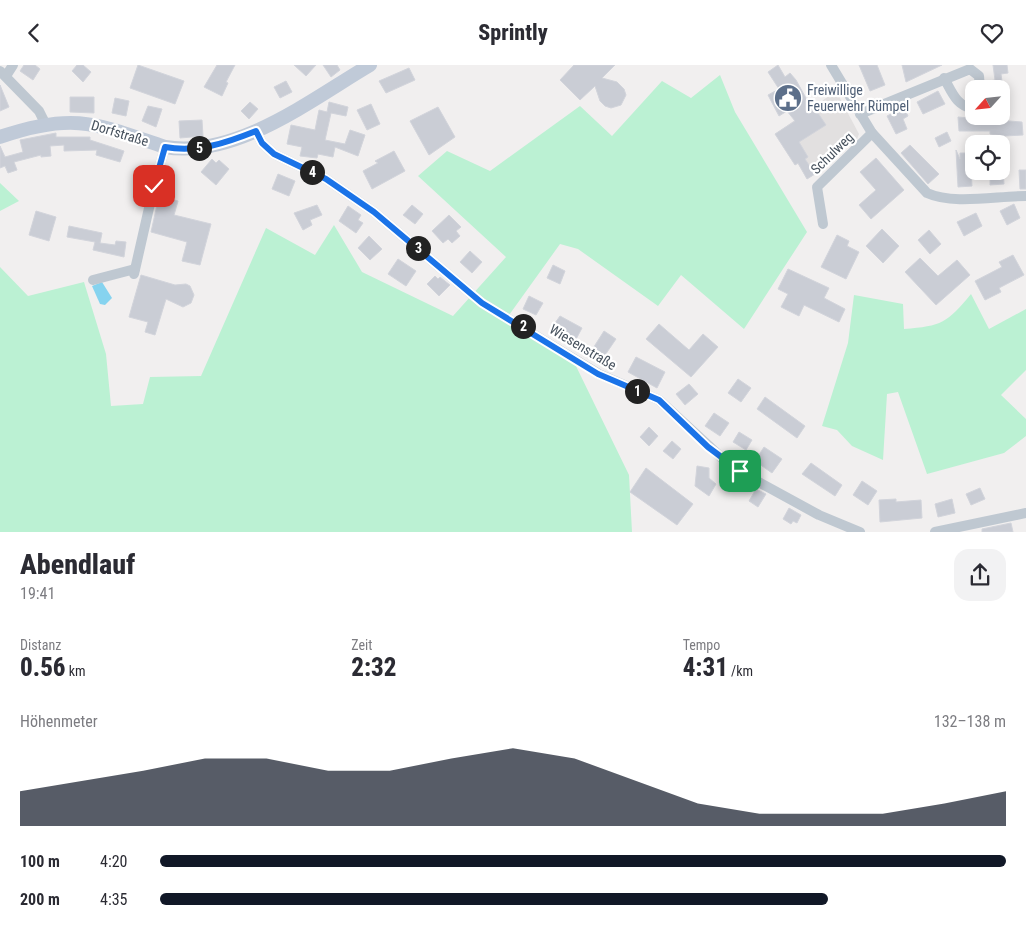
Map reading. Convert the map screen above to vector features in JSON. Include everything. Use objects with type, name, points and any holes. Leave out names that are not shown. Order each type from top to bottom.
[{"type":"street","points":[[13,65],[3,73],[39,111],[45,123]]},
{"type":"street","name":"Dorfstraße","points":[[0,137],[45,123],[76,121],[96,124],[165,147],[178,149],[202,148],[228,142],[256,131],[370,65]]},
{"type":"street","points":[[831,65],[872,133],[927,193],[937,197],[1026,196]]},
{"type":"street","points":[[860,114],[944,78],[970,69],[979,76],[979,80]]},
{"type":"street","points":[[944,78],[956,100],[965,107]]},
{"type":"street","name":"Wiesenstraße","points":[[256,131],[268,149],[343,189],[395,229],[492,310],[598,374],[659,400],[723,459],[753,479],[819,515],[860,532]]},
{"type":"street","name":"Schulweg","points":[[823,224],[817,187],[872,133]]},
{"type":"street","points":[[93,280],[135,271],[154,186],[165,147]]},
{"type":"street","points":[[934,532],[1026,513]]},
{"type":"shaded area","points":[[836,91],[859,134],[857,139],[815,167],[812,164],[809,165],[815,174],[807,179],[798,164],[795,165],[775,134]]},
{"type":"green space","points":[[720,75],[735,112],[807,232],[744,329],[681,275],[658,306],[578,249],[560,244],[507,318],[575,364],[629,475],[632,532],[0,532],[0,267],[28,296],[84,282],[106,354],[111,406],[143,404],[150,377],[201,376],[266,228],[315,255],[334,225],[362,272],[453,316],[506,257],[418,176],[447,151],[490,171],[580,106],[612,136],[662,81],[691,98]]},
{"type":"green space","points":[[0,183],[19,201],[0,211]]},
{"type":"green space","points":[[971,294],[989,329],[1026,309],[1026,370],[1001,395],[1026,419],[1026,436],[1004,453],[927,474],[898,392],[887,394],[883,460],[852,446],[837,430],[822,426],[848,343],[854,295],[903,304],[904,329],[927,326],[943,321],[956,311]]},
{"type":"water","points":[[102,282],[112,298],[105,305],[100,304],[92,286]]},
{"type":"building","points":[[24,65],[35,65],[40,69],[33,80],[20,71]]},
{"type":"building","points":[[77,65],[83,65],[91,72],[83,82],[72,71]]},
{"type":"building","points":[[138,65],[184,81],[175,104],[130,88]]},
{"type":"building","points":[[217,65],[235,65],[226,82],[228,83],[222,96],[204,87]]},
{"type":"building","points":[[294,65],[316,65],[306,76]]},
{"type":"building","points":[[323,65],[337,65],[340,70],[331,77]]},
{"type":"building","points":[[574,65],[615,65],[602,78],[617,82],[624,89],[626,95],[621,105],[611,108],[605,106],[600,101],[595,86],[580,100],[560,80]]},
{"type":"building","points":[[778,65],[785,77],[790,73],[796,80],[812,109],[814,107],[826,125],[799,142],[808,157],[805,159],[815,174],[807,179],[798,163],[795,165],[775,134],[795,121],[787,111],[779,116],[768,95],[779,89],[768,72]]},
{"type":"building","points":[[859,65],[877,65],[885,85],[870,91]]},
{"type":"building","points":[[902,65],[942,65],[906,82]]},
{"type":"building","points":[[993,65],[1007,65],[1008,73],[1001,74],[1002,80],[995,80]]},
{"type":"building","points":[[409,68],[415,80],[386,93],[379,81]]},
{"type":"building","points":[[286,81],[292,92],[280,98],[274,87]]},
{"type":"building","points":[[0,85],[9,107],[0,111]]},
{"type":"building","points":[[938,91],[945,104],[923,114],[917,102]]},
{"type":"building","points":[[70,97],[94,97],[94,113],[70,112]]},
{"type":"building","points":[[115,98],[129,101],[126,116],[112,113]]},
{"type":"building","points":[[250,102],[258,109],[249,119],[241,111]]},
{"type":"building","points":[[329,102],[348,107],[346,116],[331,113],[325,140],[345,144],[350,130],[365,135],[358,156],[335,147],[333,157],[318,154],[317,158],[300,156],[302,147],[287,144],[291,125],[315,130],[319,110],[327,112]]},
{"type":"building","points":[[371,104],[380,124],[367,130],[357,110]]},
{"type":"building","points":[[148,106],[162,109],[156,127],[142,121]]},
{"type":"building","points":[[438,107],[455,137],[429,155],[410,121]]},
{"type":"building","points":[[904,107],[908,116],[903,119],[907,129],[896,134],[887,116]]},
{"type":"building","points":[[958,117],[965,118],[965,125],[1010,125],[1010,121],[1022,122],[1023,135],[998,135],[990,134],[990,131],[959,131]]},
{"type":"building","points":[[202,120],[203,136],[180,138],[179,121]]},
{"type":"building","points":[[947,132],[951,141],[939,147],[935,138]]},
{"type":"building","points":[[56,133],[56,137],[90,137],[90,140],[124,151],[120,162],[96,155],[97,150],[64,151],[64,145],[50,146],[51,156],[41,157],[41,155],[14,162],[17,170],[8,173],[5,166],[0,168],[0,146],[5,157],[23,152],[20,140]]},
{"type":"building","points":[[910,145],[939,174],[928,184],[901,153]]},
{"type":"building","points":[[956,150],[960,159],[960,153],[965,153],[965,180],[972,180],[972,186],[958,187]]},
{"type":"building","points":[[394,151],[405,171],[372,189],[363,171],[378,163],[375,161]]},
{"type":"building","points":[[876,158],[904,190],[871,219],[859,205],[876,190],[860,172]]},
{"type":"building","points":[[212,159],[216,163],[219,160],[229,169],[216,185],[201,172]]},
{"type":"building","points":[[1019,170],[1026,170],[1026,189],[1020,189]]},
{"type":"building","points":[[278,174],[295,181],[289,196],[272,189]]},
{"type":"building","points":[[990,180],[1004,180],[1004,184],[990,185]]},
{"type":"building","points":[[159,196],[178,201],[174,215],[211,224],[200,265],[182,261],[187,242],[151,232]]},
{"type":"building","points":[[1014,204],[1020,218],[1007,225],[1000,211]]},
{"type":"building","points":[[317,205],[322,215],[310,220],[312,225],[303,230],[294,213]]},
{"type":"building","points":[[412,205],[423,214],[415,224],[403,215]]},
{"type":"building","points":[[348,206],[361,215],[358,220],[363,223],[356,233],[339,221]]},
{"type":"building","points":[[36,211],[56,217],[49,241],[29,235]]},
{"type":"building","points":[[976,213],[982,226],[964,236],[957,222]]},
{"type":"building","points":[[449,215],[461,227],[456,231],[460,236],[452,243],[448,239],[443,243],[432,231]]},
{"type":"building","points":[[69,226],[102,233],[100,243],[115,245],[116,241],[126,242],[124,257],[93,250],[95,242],[67,237]]},
{"type":"building","points":[[882,229],[899,246],[883,263],[866,246]]},
{"type":"building","points":[[929,230],[941,244],[930,254],[918,240]]},
{"type":"building","points":[[837,235],[849,241],[847,246],[859,252],[846,279],[821,267]]},
{"type":"building","points":[[369,236],[382,249],[370,260],[358,248]]},
{"type":"building","points":[[470,251],[482,262],[472,273],[460,262]]},
{"type":"building","points":[[1013,255],[1024,275],[999,288],[1001,292],[985,300],[975,281],[1002,267],[999,262]]},
{"type":"building","points":[[920,258],[938,276],[957,260],[970,275],[936,305],[905,272]]},
{"type":"building","points":[[398,259],[416,271],[406,286],[388,274]]},
{"type":"building","points":[[553,265],[565,271],[560,284],[547,278]]},
{"type":"building","points":[[788,269],[829,288],[824,298],[845,309],[839,322],[804,305],[799,316],[781,307],[788,294],[778,289]]},
{"type":"building","points":[[141,275],[175,285],[186,284],[190,286],[194,295],[191,303],[183,307],[166,299],[155,335],[145,332],[148,322],[129,317]]},
{"type":"building","points":[[435,276],[438,279],[440,277],[450,285],[439,296],[427,284]]},
{"type":"building","points":[[529,296],[543,303],[536,315],[523,309]]},
{"type":"building","points":[[560,316],[582,328],[574,343],[563,337],[567,330],[555,323]]},
{"type":"building","points":[[659,324],[689,350],[703,334],[718,347],[691,377],[646,339]]},
{"type":"building","points":[[604,331],[616,339],[601,361],[590,353]]},
{"type":"building","points":[[636,357],[665,372],[657,388],[628,372]]},
{"type":"building","points":[[738,379],[751,388],[741,402],[728,393]]},
{"type":"building","points":[[689,384],[698,394],[685,405],[676,394]]},
{"type":"building","points":[[765,397],[805,426],[797,438],[757,409]]},
{"type":"building","points":[[714,413],[729,423],[720,436],[705,426]]},
{"type":"building","points":[[649,427],[658,436],[649,446],[640,437]]},
{"type":"building","points":[[739,432],[752,440],[746,450],[733,442]]},
{"type":"building","points":[[672,441],[681,449],[673,459],[663,451]]},
{"type":"building","points":[[764,447],[782,459],[772,473],[755,461]]},
{"type":"building","points":[[811,463],[842,485],[835,496],[802,474]]},
{"type":"building","points":[[697,466],[709,468],[709,478],[716,484],[709,496],[695,486]]},
{"type":"building","points":[[646,468],[693,504],[677,525],[630,492]]},
{"type":"building","points":[[862,481],[877,491],[868,505],[853,495]]},
{"type":"building","points":[[980,488],[985,499],[971,505],[966,494]]},
{"type":"building","points":[[756,489],[766,494],[758,507],[749,501]]},
{"type":"building","points":[[896,499],[896,502],[921,500],[922,518],[880,522],[879,500]]},
{"type":"building","points":[[952,499],[955,513],[938,517],[935,504]]},
{"type":"building","points":[[789,508],[801,515],[797,523],[793,521],[791,524],[783,519]]},
{"type":"building","points":[[1011,523],[1013,532],[982,532],[982,529]]},
{"type":"place","name":"Freiwillige Feuerwehr Rümpel","points":[[788,98]]},
{"type":"route","points":[[154,186],[165,147],[178,149],[202,148],[228,142],[256,131],[262,143],[274,154],[343,189],[395,229],[492,310],[542,338],[598,374],[659,400],[688,425],[708,447],[740,471]]}]
